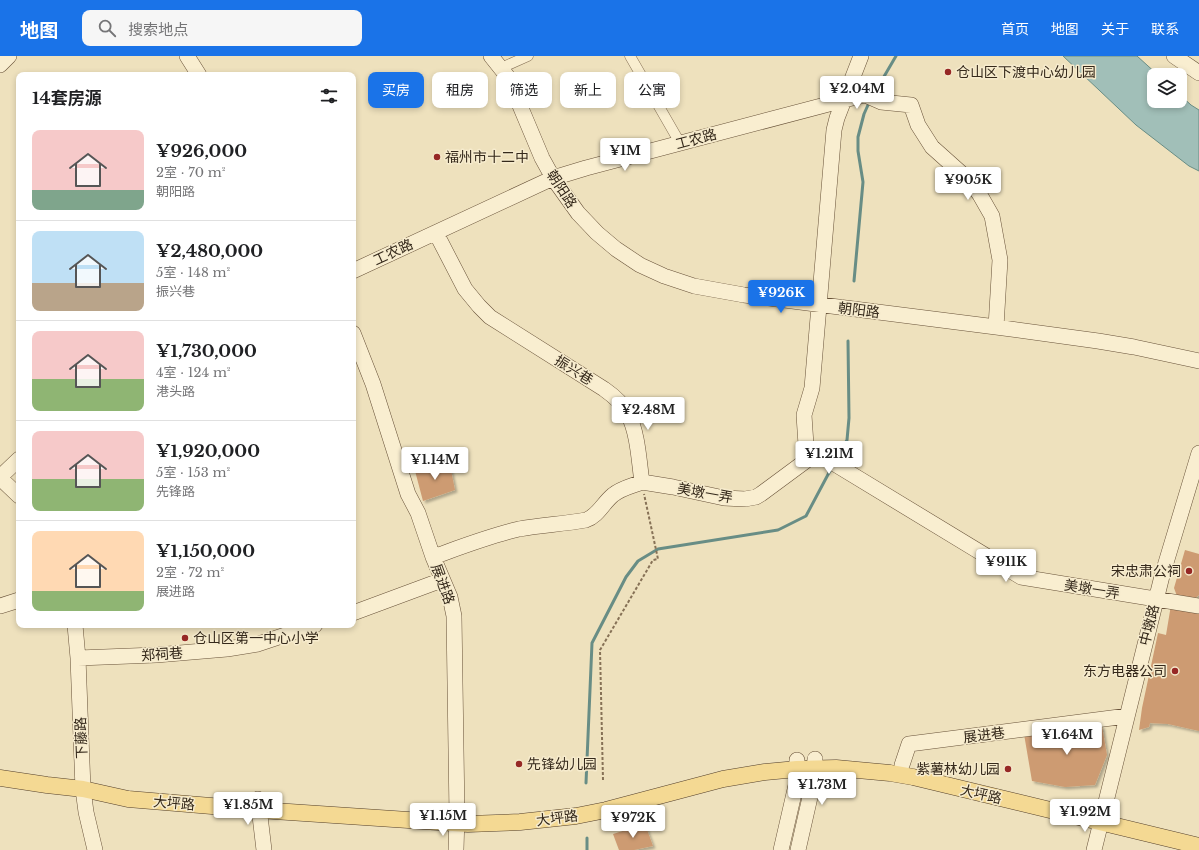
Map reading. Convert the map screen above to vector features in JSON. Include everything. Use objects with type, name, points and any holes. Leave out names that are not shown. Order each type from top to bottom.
[{"type":"main road","points":[[815,764],[846,759],[902,765],[1102,817],[1199,834]]},
{"type":"main road","name":"大坪路","points":[[83,788],[126,788],[259,804],[457,819],[520,812],[576,811],[605,806],[735,776],[765,772],[797,764],[815,764],[900,775],[1102,817],[1199,846]]},
{"type":"main road","points":[[0,778],[47,786],[83,788]]},
{"type":"street","points":[[0,65],[9,56]]},
{"type":"street","points":[[187,56],[197,72]]},
{"type":"street","name":"朝阳路","points":[[490,56],[501,68],[514,88],[542,158],[568,201],[586,223],[616,249],[651,271],[679,282],[744,295],[996,326],[1134,347],[1199,362]]},
{"type":"street","points":[[501,68],[528,56]]},
{"type":"street","points":[[630,56],[680,143]]},
{"type":"street","points":[[807,460],[804,415],[812,388],[834,130],[837,118],[861,56]]},
{"type":"street","points":[[1174,56],[1199,73]]},
{"type":"street","name":"工农路","points":[[356,270],[553,178],[865,95],[881,102],[911,105],[918,125],[932,147],[970,181],[991,212],[1000,256],[996,326]]},
{"type":"street","name":"振兴巷","points":[[436,232],[465,289],[490,317],[604,389],[619,402],[628,413],[633,426],[642,482]]},
{"type":"street","name":"展进路","points":[[356,341],[373,384],[408,494],[418,513],[433,557],[450,597],[454,616],[457,819],[456,850]]},
{"type":"street","name":"中墩路","points":[[1094,850],[1162,576],[1199,453]]},
{"type":"street","name":"美墩一弄","points":[[642,482],[724,498],[745,499],[756,497],[807,460],[820,455],[1021,577],[1199,606]]},
{"type":"street","points":[[16,462],[0,478],[16,493]]},
{"type":"street","points":[[433,557],[499,534],[536,526],[586,520],[596,515],[613,495],[623,489],[642,482]]},
{"type":"street","points":[[356,612],[442,580]]},
{"type":"street","points":[[0,606],[16,601]]},
{"type":"street","name":"下藤路","points":[[75,628],[78,658],[83,788],[95,850]]},
{"type":"street","name":"郑祠巷","points":[[78,658],[156,655],[227,649],[258,644],[306,628]]},
{"type":"street","name":"展进巷","points":[[902,765],[909,744],[1127,716]]},
{"type":"street","points":[[781,850],[794,790],[797,764]]},
{"type":"street","points":[[798,850],[813,784],[815,764]]},
{"type":"street","points":[[259,804],[264,850]]},
{"type":"path","points":[[603,780],[600,650],[653,560],[658,559],[642,482]]},
{"type":"water","points":[[1063,56],[1137,56],[1150,68],[1147,68],[1147,108],[1187,108],[1187,101],[1199,110],[1199,171],[1189,166],[1136,125]]},
{"type":"building","points":[[450,465],[455,490],[423,501],[414,467]]},
{"type":"building","name":"宋忠肃公祠","points":[[1185,550],[1199,554],[1199,595],[1193,600],[1177,596],[1174,588]]},
{"type":"building","name":"东方电器公司","points":[[1171,605],[1199,610],[1199,731],[1168,724],[1150,723],[1149,727],[1139,730],[1142,708],[1158,633],[1166,635]]},
{"type":"building","points":[[1102,726],[1107,755],[1095,785],[1065,787],[1032,781],[1024,734]]},
{"type":"building","points":[[645,824],[653,846],[634,850],[619,850],[613,834]]},
{"type":"waterway","points":[[875,92],[896,56]]},
{"type":"waterway","points":[[854,281],[863,182],[858,151],[858,137],[868,105]]},
{"type":"waterway","points":[[836,460],[847,440],[849,418],[848,341]]},
{"type":"waterway","points":[[586,783],[592,643],[626,577],[638,561],[658,549],[778,530],[806,516],[832,467]]},
{"type":"waterway","points":[[587,838],[587,850]]},
{"type":"place","name":"仓山区下渡中心幼儿园","points":[[948,72]]},
{"type":"place","name":"福州市十二中","points":[[437,157]]},
{"type":"place","name":"宋忠肃公祠","points":[[1189,571]]},
{"type":"place","name":"仓山区第一中心小学","points":[[185,638]]},
{"type":"place","name":"东方电器公司","points":[[1175,671]]},
{"type":"place","name":"先锋幼儿园","points":[[519,764]]},
{"type":"place","name":"紫薯林幼儿园","points":[[1008,769]]}]
